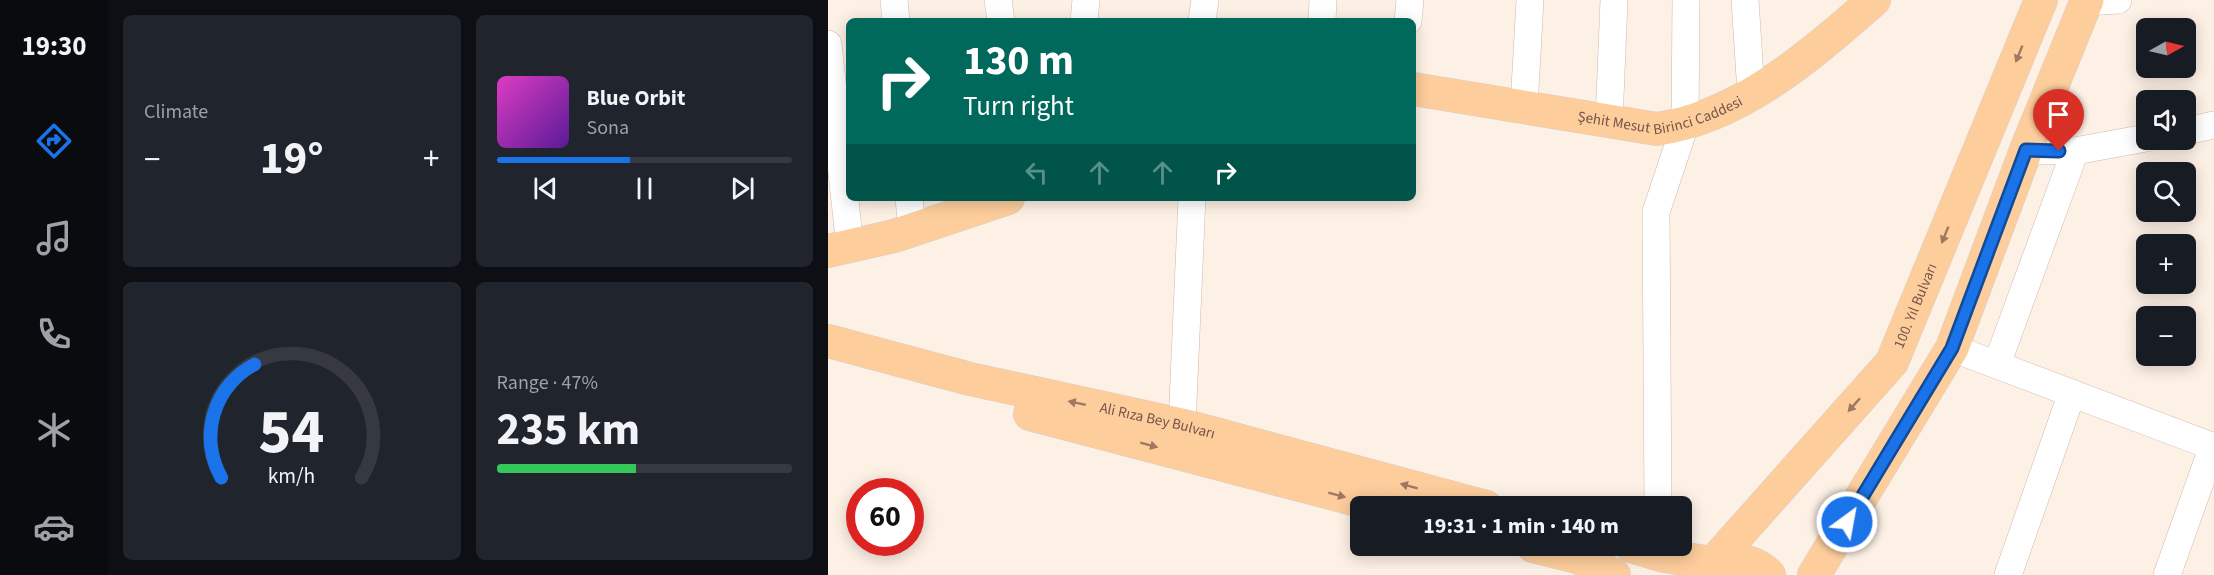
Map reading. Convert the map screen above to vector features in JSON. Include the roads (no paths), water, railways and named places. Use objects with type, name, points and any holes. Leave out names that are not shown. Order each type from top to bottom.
[{"type":"main road","name":"Şehit Mesut Birinci Caddesi","points":[[1416,89],[1657,129],[1685,125],[1737,102],[1815,51],[1874,0]]},
{"type":"main road","name":"100. Yıl Bulvarı","points":[[1704,569],[1892,362],[2041,0]]},
{"type":"main road","points":[[1814,575],[1952,348],[2026,150],[2086,1]]},
{"type":"main road","points":[[839,249],[912,230],[999,201]]},
{"type":"main road","name":"Ali Rıza Bey Bulvarı","points":[[828,341],[970,379],[1182,425],[1445,496]]},
{"type":"main road","name":"Ali Rıza Bey Bulvarı","points":[[828,361],[1350,498]]},
{"type":"main road","points":[[1570,556],[1614,575]]},
{"type":"main road","points":[[1668,556],[1704,569],[1731,560],[1748,562],[1769,575]]},
{"type":"street","points":[[894,0],[896,18]]},
{"type":"street","points":[[998,0],[1001,18]]},
{"type":"street","points":[[1084,18],[1086,0]]},
{"type":"street","points":[[1202,18],[1204,0]]},
{"type":"street","points":[[1322,18],[1323,0]]},
{"type":"street","points":[[1408,18],[1410,0]]},
{"type":"street","points":[[1524,107],[1530,0]]},
{"type":"street","points":[[1609,122],[1614,0]]},
{"type":"street","points":[[1658,496],[1656,212],[1685,125],[1686,0]]},
{"type":"street","points":[[1745,0],[1751,93]]},
{"type":"street","points":[[2086,1],[2118,0]]},
{"type":"street","points":[[828,44],[839,249]]},
{"type":"street","points":[[2196,129],[2214,125]]},
{"type":"street","points":[[2026,150],[2075,151],[2136,140]]},
{"type":"street","points":[[1997,364],[2075,151]]},
{"type":"street","points":[[909,201],[912,230]]},
{"type":"street","points":[[1182,425],[1192,201]]},
{"type":"street","points":[[1952,348],[2214,446],[2167,575]]},
{"type":"street","points":[[2008,575],[2072,393]]}]
